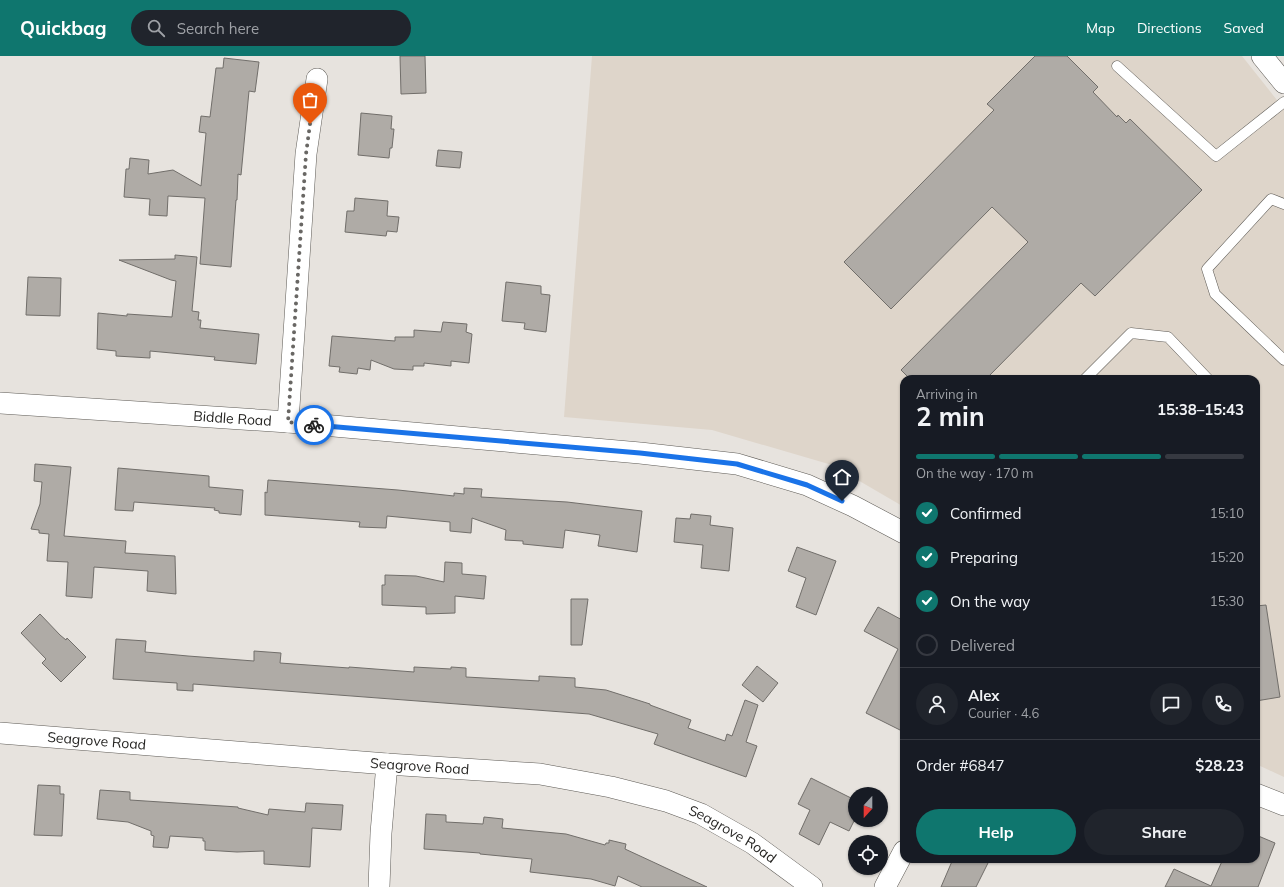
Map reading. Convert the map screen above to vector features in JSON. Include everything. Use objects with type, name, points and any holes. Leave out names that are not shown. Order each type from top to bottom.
[{"type":"street","points":[[1262,56],[1284,83]]},
{"type":"street","points":[[288,422],[306,154],[317,79]]},
{"type":"street","name":"Biddle Road","points":[[0,403],[288,422],[640,453],[737,464],[807,485],[853,506],[900,531]]},
{"type":"street","name":"Seagrove Road","points":[[0,733],[387,764],[540,774],[611,787],[666,801],[700,814],[752,843],[812,887]]},
{"type":"street","points":[[379,887],[381,833],[387,764]]},
{"type":"street","points":[[1260,796],[1284,805]]},
{"type":"street","points":[[885,887],[900,859]]},
{"type":"lane","points":[[1117,66],[1216,156],[1284,102]]},
{"type":"lane","points":[[1284,204],[1271,199],[1207,269],[1215,294],[1284,360]]},
{"type":"lane","points":[[1089,375],[1131,333],[1168,337],[1204,375]]},
{"type":"shaded area","points":[[592,56],[1242,56],[1284,109],[1284,777],[1260,766],[1260,375],[900,375],[900,505],[832,465],[712,430],[564,417]]},
{"type":"building","points":[[400,56],[425,56],[426,93],[401,94]]},
{"type":"building","points":[[1035,56],[1067,56],[1098,87],[1093,92],[1117,117],[1118,115],[1126,123],[1130,119],[1202,190],[1095,296],[1081,283],[990,375],[906,375],[901,370],[1028,242],[992,207],[891,309],[844,262],[994,110],[987,104]]},
{"type":"building","points":[[224,58],[259,62],[255,92],[249,91],[241,175],[238,174],[231,267],[200,264],[205,198],[168,196],[167,216],[149,215],[150,199],[124,197],[126,169],[129,169],[130,158],[149,160],[148,174],[173,170],[201,186],[206,133],[199,132],[201,116],[210,117],[216,68],[223,68]]},
{"type":"building","points":[[361,113],[392,116],[391,129],[394,129],[392,148],[390,148],[389,158],[358,155]]},
{"type":"building","points":[[438,150],[462,152],[460,168],[436,166]]},
{"type":"building","points":[[355,198],[388,201],[387,216],[399,217],[397,232],[387,231],[386,236],[345,232],[347,211],[354,211]]},
{"type":"building","points":[[175,255],[197,257],[192,311],[199,312],[198,320],[201,320],[200,328],[259,334],[256,364],[214,360],[215,357],[150,351],[150,358],[116,356],[116,351],[97,349],[98,313],[127,316],[127,314],[172,317],[176,281],[119,260],[175,259]]},
{"type":"building","points":[[28,277],[61,278],[60,316],[26,315]]},
{"type":"building","points":[[506,282],[541,286],[541,294],[550,295],[546,332],[524,329],[525,323],[502,321]]},
{"type":"building","points":[[443,322],[467,324],[466,332],[472,334],[469,363],[451,361],[451,366],[424,363],[424,366],[413,366],[413,370],[394,369],[371,360],[370,370],[358,368],[357,374],[339,372],[340,367],[329,366],[332,336],[395,341],[395,337],[414,337],[414,330],[441,332]]},
{"type":"building","points":[[35,464],[71,467],[64,536],[126,541],[125,553],[175,556],[176,594],[147,591],[148,571],[94,567],[92,598],[66,596],[68,562],[47,561],[49,534],[39,533],[39,530],[31,529],[40,504],[42,482],[34,481]]},
{"type":"building","points":[[118,468],[209,476],[209,487],[243,490],[241,515],[219,513],[219,511],[214,510],[215,508],[134,502],[133,511],[115,510]]},
{"type":"building","points":[[268,480],[454,496],[454,493],[464,494],[464,488],[482,489],[481,497],[567,502],[642,511],[637,552],[598,546],[600,535],[565,530],[563,548],[523,544],[523,541],[505,540],[506,530],[472,518],[471,533],[450,531],[450,522],[387,516],[386,528],[359,527],[360,522],[265,515],[265,492],[267,493]]},
{"type":"building","points":[[691,514],[711,516],[710,525],[733,528],[729,571],[701,568],[703,545],[674,542],[676,518],[690,519]]},
{"type":"building","points":[[797,547],[836,561],[816,615],[796,607],[806,578],[788,571]]},
{"type":"building","points":[[445,562],[462,563],[462,574],[486,576],[484,599],[455,596],[455,613],[426,614],[426,607],[382,605],[382,585],[385,585],[385,575],[416,576],[444,582]]},
{"type":"building","points":[[571,599],[588,599],[582,645],[571,645]]},
{"type":"building","points":[[1266,605],[1280,697],[1260,700],[1260,606]]},
{"type":"building","points":[[878,607],[900,619],[900,730],[866,713],[898,649],[864,631]]},
{"type":"building","points":[[40,614],[60,635],[66,640],[67,638],[86,657],[61,682],[42,663],[46,659],[21,633]]},
{"type":"building","points":[[116,639],[146,641],[145,652],[188,656],[254,661],[254,651],[281,653],[280,663],[414,672],[414,667],[451,669],[451,667],[466,668],[466,677],[539,681],[539,676],[575,678],[575,687],[606,690],[650,704],[691,720],[688,728],[725,741],[727,734],[732,736],[745,700],[758,705],[746,742],[757,746],[746,777],[654,744],[658,734],[589,714],[193,684],[193,691],[177,690],[177,683],[113,679]]},
{"type":"building","points":[[757,666],[778,683],[763,702],[742,685]]},
{"type":"building","points":[[811,778],[848,796],[848,827],[851,827],[849,831],[830,822],[819,845],[799,834],[810,810],[798,804]]},
{"type":"building","points":[[38,785],[60,786],[60,794],[64,794],[62,836],[34,835]]},
{"type":"building","points":[[100,790],[130,792],[130,800],[238,807],[268,815],[269,809],[305,812],[306,803],[343,805],[341,830],[312,828],[310,867],[264,864],[264,851],[237,852],[205,850],[205,841],[203,841],[203,838],[170,836],[168,848],[153,847],[154,836],[151,835],[151,831],[128,822],[97,819]]},
{"type":"building","points":[[426,814],[446,815],[446,822],[483,824],[484,817],[503,819],[502,828],[566,834],[605,845],[606,843],[609,843],[609,840],[626,844],[625,849],[707,887],[642,887],[618,876],[615,886],[591,879],[530,872],[532,859],[424,849]]},
{"type":"building","points":[[1260,837],[1275,843],[1258,887],[1165,887],[1174,869],[1211,886],[1221,863],[1260,863]]},
{"type":"building","points":[[951,863],[988,863],[976,887],[941,887]]},
{"type":"way so far","points":[[310,124],[306,154],[288,422],[314,425]]},
{"type":"route","points":[[314,425],[640,453],[737,464],[807,485],[842,501]]}]
